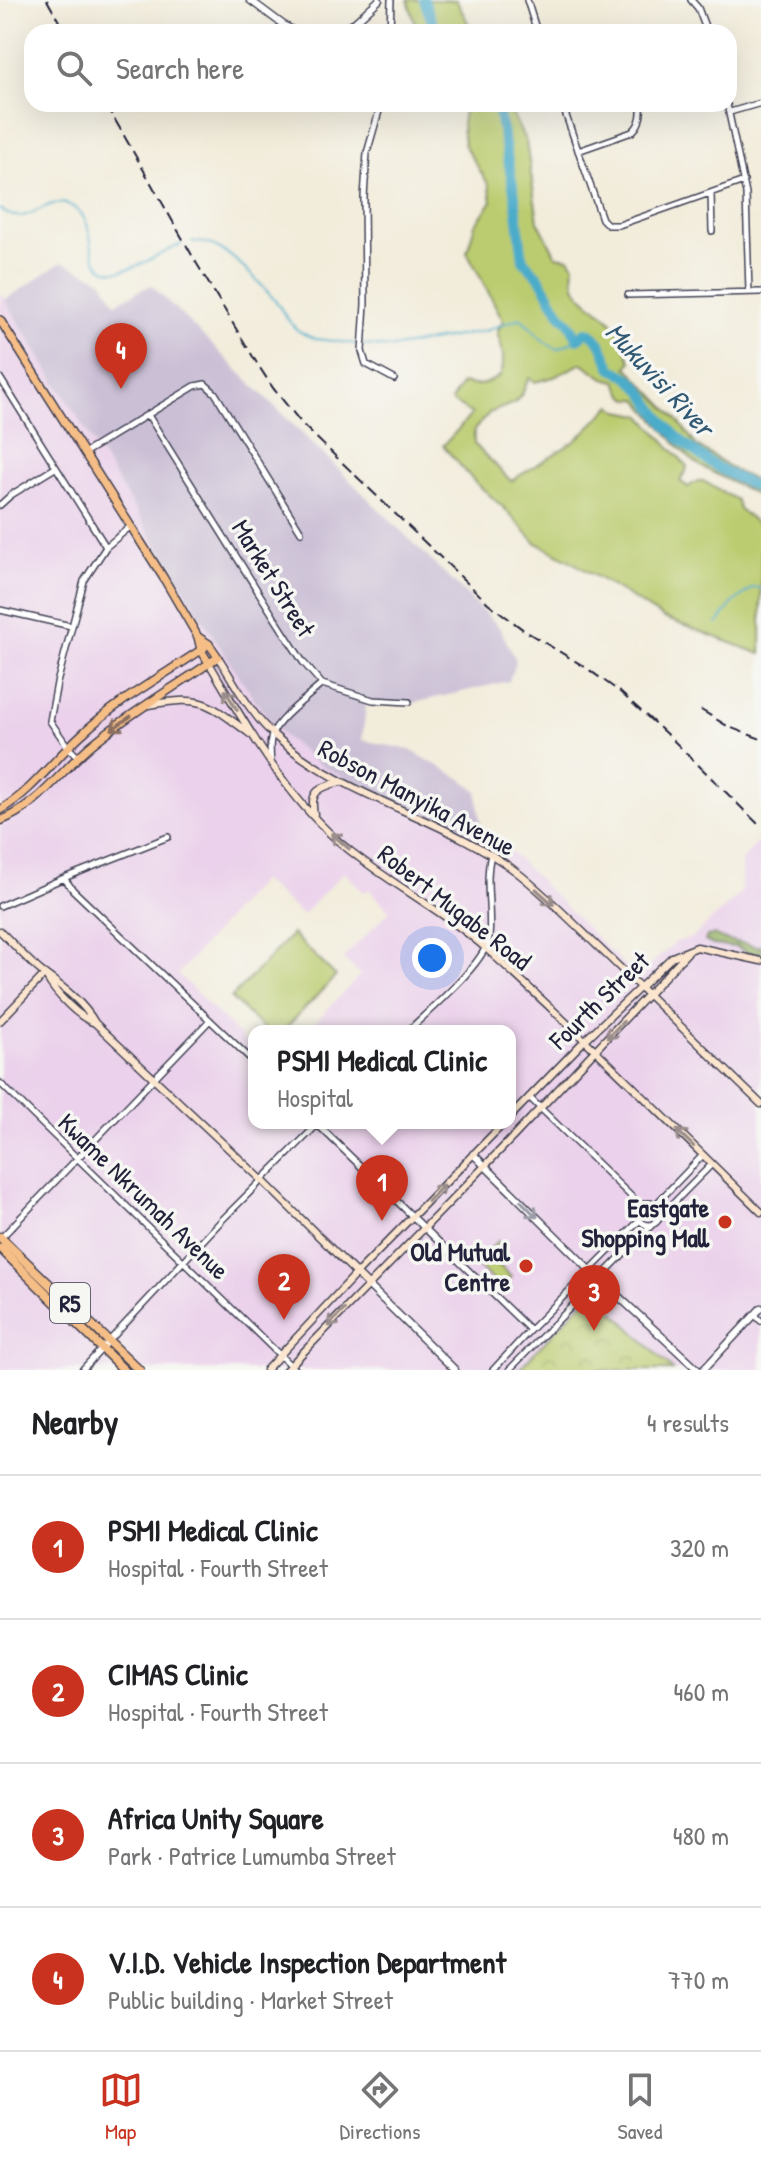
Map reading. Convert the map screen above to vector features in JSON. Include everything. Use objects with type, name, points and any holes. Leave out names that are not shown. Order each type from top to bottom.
[{"type":"highway","name":"R5","points":[[0,1238],[106,1345],[124,1370]]},
{"type":"highway","name":"R5","points":[[0,1248],[106,1345],[139,1370]]},
{"type":"main road","name":"Robert Mugabe Road","points":[[0,320],[131,526],[253,736],[292,792],[336,839],[486,949],[761,1212]]},
{"type":"main road","name":"Robert Mugabe Road","points":[[198,637],[209,644]]},
{"type":"main road","points":[[0,810],[27,791],[97,721],[209,644]]},
{"type":"main road","name":"Robson Manyika Avenue","points":[[209,644],[272,734],[340,782],[492,854],[531,885],[761,1104]]},
{"type":"main road","points":[[0,821],[29,806],[94,742],[218,657]]},
{"type":"main road","points":[[147,706],[179,701],[202,702],[222,712],[253,736]]},
{"type":"main road","points":[[314,817],[314,795],[323,787],[340,782]]},
{"type":"main road","points":[[0,931],[45,974],[52,987],[69,1004],[156,1078],[368,1285]]},
{"type":"main road","points":[[290,1369],[687,953],[697,947],[761,961]]},
{"type":"main road","name":"Fourth Street","points":[[516,1111],[672,957],[687,953]]},
{"type":"main road","points":[[0,1021],[45,974]]},
{"type":"main road","points":[[266,1370],[498,1129]]},
{"type":"street","points":[[250,0],[282,24]]},
{"type":"street","points":[[351,24],[379,0]]},
{"type":"street","points":[[390,24],[391,0]]},
{"type":"street","points":[[527,0],[534,24]]},
{"type":"street","points":[[691,0],[704,24]]},
{"type":"street","points":[[737,110],[761,103]]},
{"type":"street","points":[[379,112],[367,153],[362,351],[366,364],[394,379]]},
{"type":"street","points":[[565,112],[602,219],[608,225],[619,225],[744,181]]},
{"type":"street","points":[[578,151],[632,132],[641,121],[641,112]]},
{"type":"street","points":[[730,112],[748,207],[749,292]]},
{"type":"street","points":[[711,193],[712,231]]},
{"type":"street","points":[[628,295],[761,292]]},
{"type":"street","points":[[1,382],[106,547]]},
{"type":"street","points":[[84,453],[200,384],[209,386],[301,532]]},
{"type":"street","name":"Market Street","points":[[148,415],[303,662],[322,684]]},
{"type":"street","points":[[0,505],[55,468]]},
{"type":"street","points":[[78,757],[53,727],[50,715],[84,581],[106,547],[131,526]]},
{"type":"street","points":[[0,610],[71,626]]},
{"type":"street","points":[[271,763],[272,734],[282,720],[322,684],[373,700],[409,702]]},
{"type":"street","points":[[0,906],[168,837]]},
{"type":"street","points":[[414,1025],[486,949],[492,854]]},
{"type":"street","points":[[64,878],[248,1056]]},
{"type":"street","points":[[0,1238],[210,1020]]},
{"type":"street","name":"Kwame Nkrumah Avenue","points":[[0,1083],[290,1369]]},
{"type":"street","points":[[529,1097],[641,1206]]},
{"type":"street","points":[[82,1370],[222,1220],[313,1129]]},
{"type":"street","points":[[323,1129],[530,1330]]},
{"type":"street","points":[[473,1154],[600,1280],[700,1370],[758,1318],[761,1308]]},
{"type":"street","points":[[655,1205],[703,1155]]},
{"type":"street","points":[[509,1370],[712,1164]]},
{"type":"street","points":[[647,1203],[655,1205],[660,1215],[657,1221],[650,1225],[640,1220],[638,1213],[641,1206],[647,1203]]},
{"type":"street","points":[[493,1370],[640,1220]]},
{"type":"street","points":[[368,1285],[455,1370]]},
{"type":"shaded area","points":[[62,262],[102,280],[116,303],[151,285],[499,627],[516,660],[509,681],[409,704],[366,705],[362,740],[410,750],[465,781],[477,791],[482,838],[320,765],[284,736],[262,710],[5,300]]},
{"type":"shaded area","points":[[0,292],[218,644],[363,787],[510,851],[636,977],[676,942],[692,938],[741,893],[741,861],[759,840],[761,842],[761,1370],[0,1370]],"holes":[[[344,872],[364,892],[369,889],[390,911],[343,958],[360,975],[313,1025],[516,1025],[516,1129],[248,1129],[248,1044],[178,974],[261,880],[302,915]]]},
{"type":"green space","points":[[408,0],[456,0],[469,24],[416,24]]},
{"type":"green space","points":[[464,112],[512,112],[526,142],[538,221],[556,256],[569,258],[574,265],[573,276],[579,292],[615,325],[631,362],[627,367],[675,417],[697,446],[761,483],[761,497],[691,459],[638,399],[626,397],[616,381],[604,378],[582,363],[554,377],[535,382],[529,378],[514,403],[489,413],[474,430],[474,444],[511,481],[575,441],[612,405],[619,411],[641,415],[687,466],[680,481],[688,487],[703,481],[736,500],[739,509],[761,527],[761,654],[664,618],[535,542],[443,446],[472,414],[451,401],[462,383],[478,385],[492,381],[501,375],[503,364],[497,333],[503,320],[467,252],[475,225],[492,201],[489,185],[464,145]]},
{"type":"green space","points":[[292,934],[336,976],[289,1025],[260,1025],[231,998]]},
{"type":"green space","points":[[714,935],[757,947],[761,945],[761,954],[705,941],[707,936]]},
{"type":"green space","points":[[498,1241],[502,1252],[493,1263],[511,1277],[500,1288],[476,1264]]},
{"type":"green space","points":[[593,1291],[673,1370],[518,1370]]},
{"type":"waterway","name":"Mukuvisi River","points":[[424,0],[433,24]]},
{"type":"waterway","name":"Mukuvisi River","points":[[499,112],[515,196],[523,260],[539,277],[561,315],[578,339],[585,332],[591,333],[601,344],[612,369],[638,386],[661,418],[688,447],[761,489]]},
{"type":"waterway","points":[[0,209],[19,216],[51,204],[69,205],[79,211],[85,220],[97,261],[103,268],[113,271],[138,265],[182,244]]},
{"type":"waterway","points":[[192,241],[210,244],[235,260],[272,297],[294,327],[316,339],[391,348],[485,331],[520,318],[558,349],[578,339]]},
{"type":"waterway","points":[[717,624],[732,604],[752,588],[761,588]]},
{"type":"railway","points":[[47,0],[60,24]]},
{"type":"railway","points":[[111,112],[258,365],[303,425],[488,603],[525,631],[620,692],[761,827]]},
{"type":"railway","points":[[701,710],[729,727],[761,739]]},
{"type":"place","name":"V.I.D. Vehicle Inspection Department","points":[[121,389]]},
{"type":"place","name":"PSMI Medical Clinic","points":[[382,1221]]},
{"type":"place","name":"Eastgate Shopping Mall","points":[[725,1222]]},
{"type":"place","name":"Old Mutual Centre","points":[[526,1266]]},
{"type":"place","name":"CIMAS Clinic","points":[[284,1320]]},
{"type":"place","name":"Africa Unity Square","points":[[594,1331]]}]
